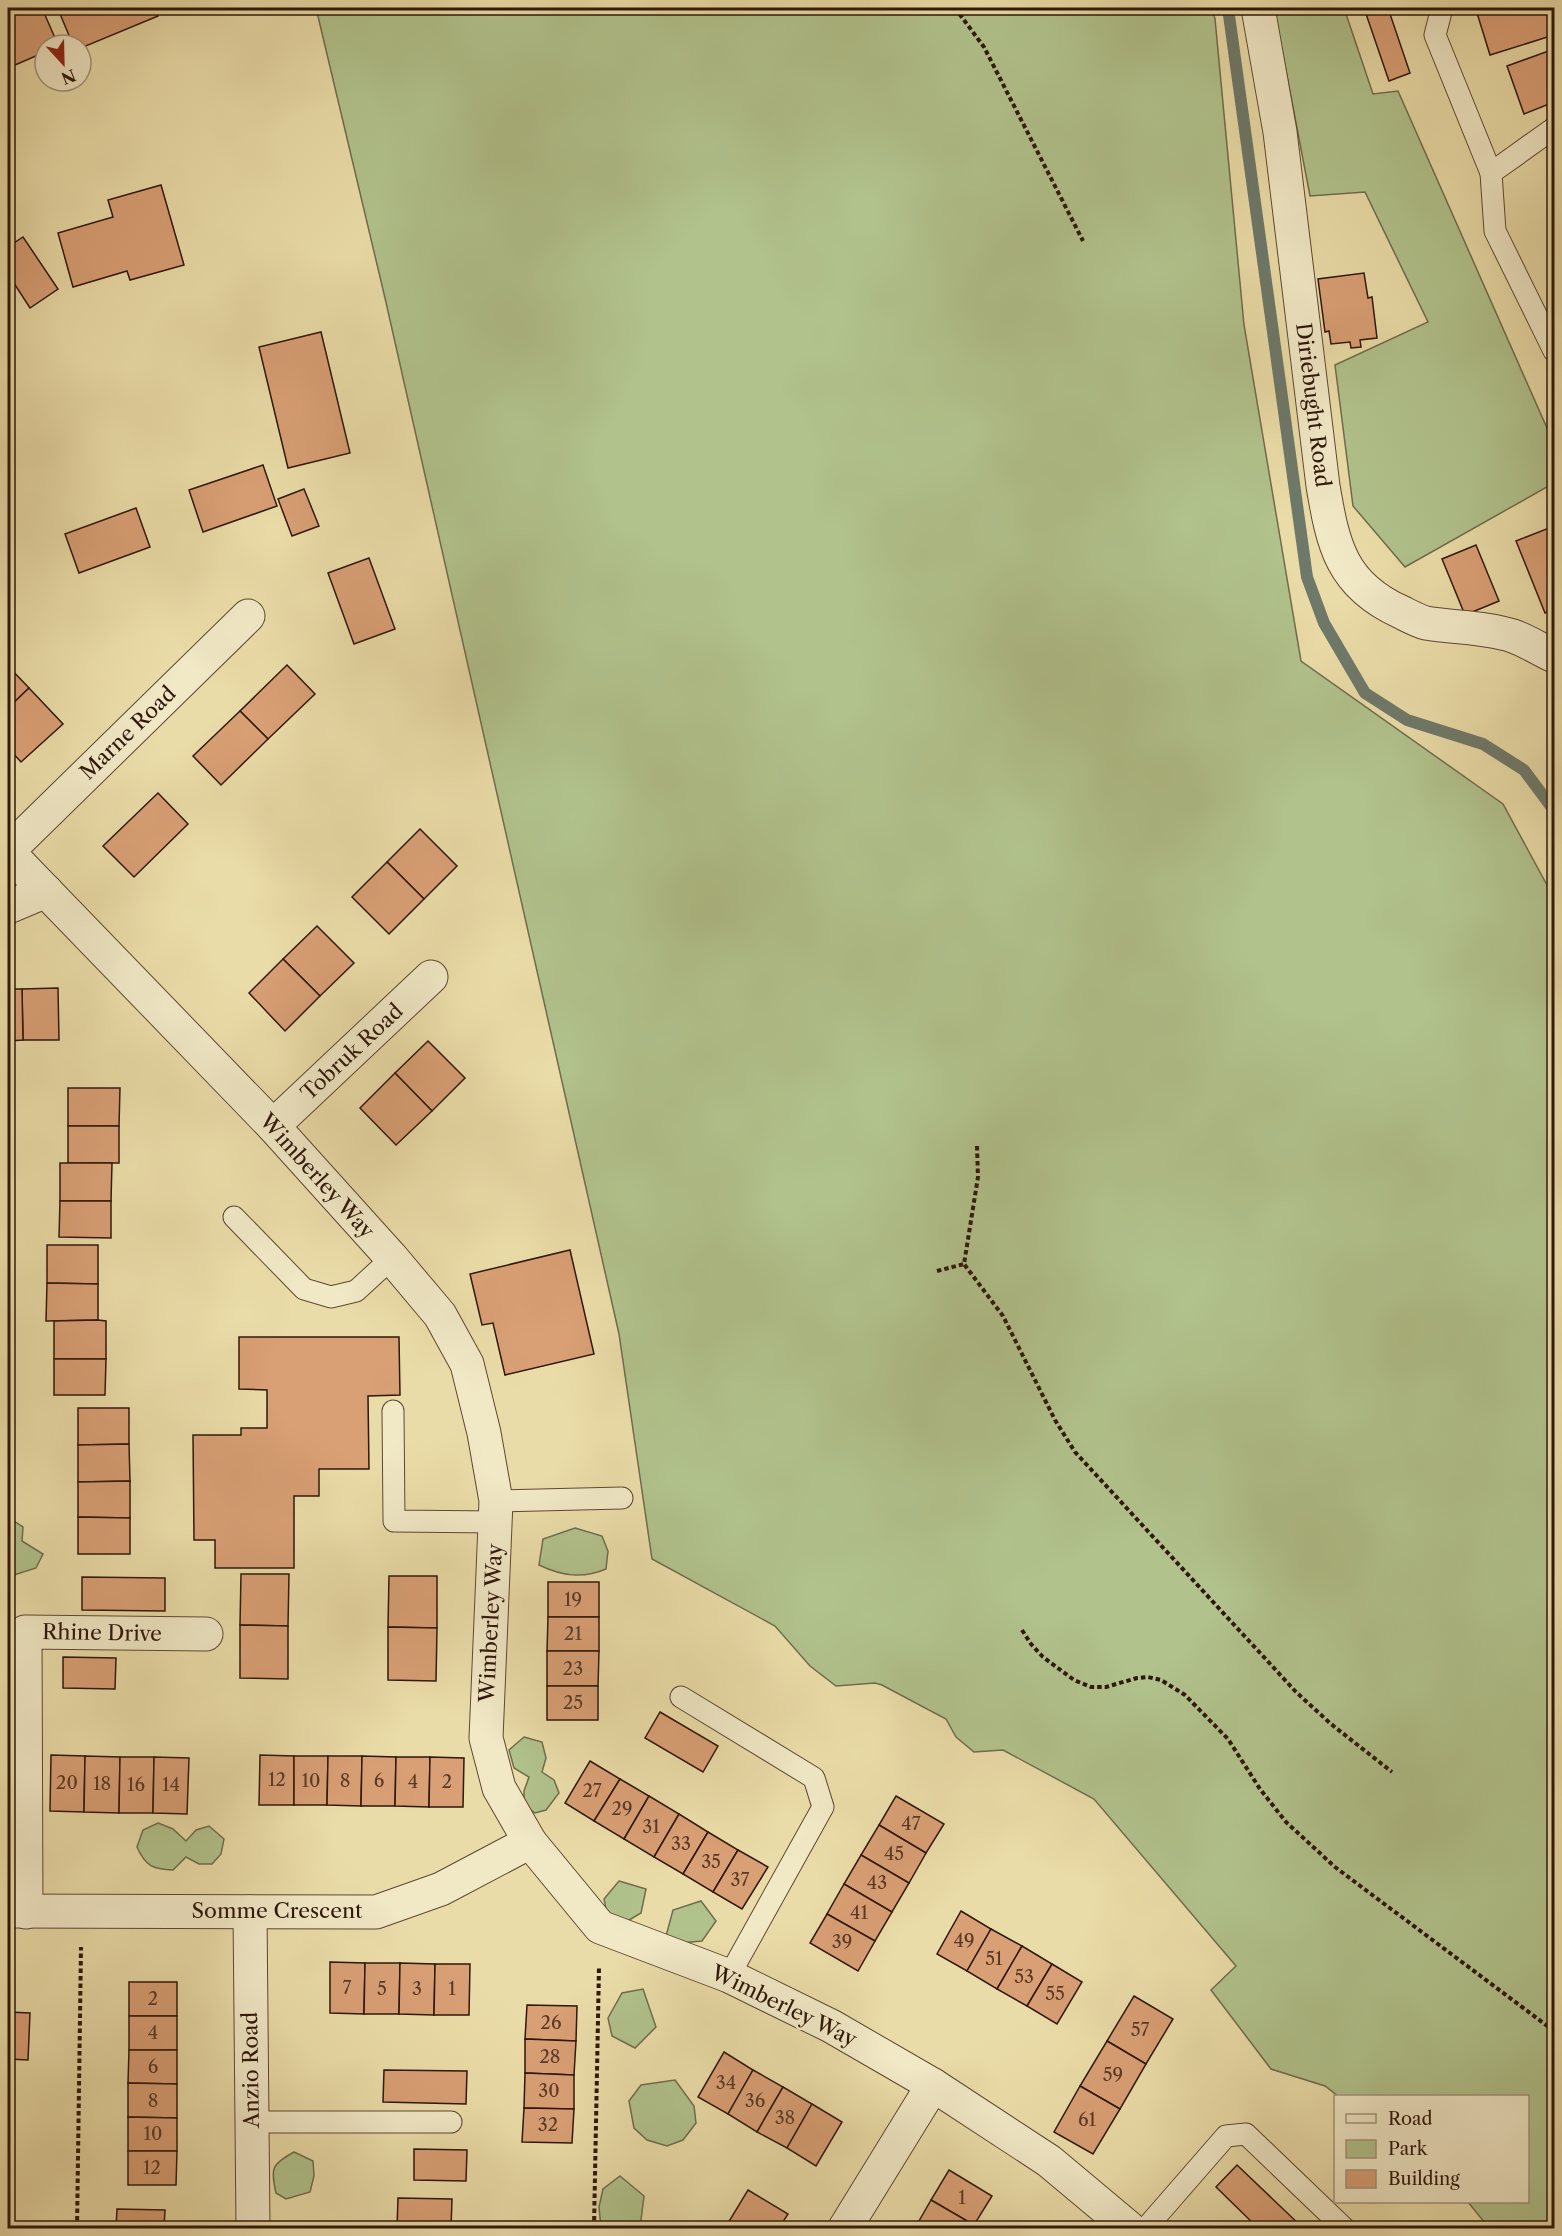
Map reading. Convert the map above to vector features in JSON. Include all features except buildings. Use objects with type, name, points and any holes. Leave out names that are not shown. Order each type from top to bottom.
[{"type":"street","name":"Diriebught Road","points":[[1258,8],[1280,132],[1323,486],[1331,535],[1344,564],[1360,586],[1387,606],[1424,623],[1471,627],[1513,636],[1554,656]]},
{"type":"street","name":"Marne Road","points":[[8,851],[248,616]]},
{"type":"street","name":"Wimberley Way","points":[[8,851],[273,1126],[392,1258],[440,1315],[467,1364],[484,1433],[496,1512],[486,1738],[499,1788],[530,1842],[600,1927],[729,1976],[831,2025],[933,2085],[1049,2161],[1129,2229]]},
{"type":"street","points":[[8,906],[46,891]]},
{"type":"street","name":"Tobruk Road","points":[[273,1126],[430,977]]},
{"type":"street","name":"Rhine Drive","points":[[16,1911],[25,1632],[206,1634]]},
{"type":"street","name":"Somme Crescent","points":[[16,1911],[376,1912],[441,1889],[530,1842]]},
{"type":"street","name":"Anzio Road","points":[[250,1912],[253,2229]]},
{"type":"street","points":[[845,2229],[933,2085]]},
{"type":"lane","points":[[1442,8],[1435,35],[1491,173],[1495,231],[1554,351]]},
{"type":"lane","points":[[1491,173],[1554,128]]},
{"type":"lane","points":[[234,1217],[304,1289],[331,1297],[356,1291],[392,1258]]},
{"type":"lane","points":[[393,1412],[394,1521],[622,1498]]},
{"type":"lane","points":[[681,1697],[814,1778],[824,1807],[729,1976]]},
{"type":"lane","points":[[252,2122],[451,2122]]},
{"type":"lane","points":[[1146,2229],[1226,2136],[1246,2134],[1344,2229]]},
{"type":"path","points":[[955,8],[984,47],[1083,241]]},
{"type":"path","points":[[977,1146],[978,1177],[964,1264],[1003,1316],[1056,1420],[1075,1452],[1296,1692],[1330,1724],[1392,1772]]},
{"type":"path","points":[[937,1271],[964,1264]]},
{"type":"path","points":[[1022,1630],[1043,1657],[1074,1680],[1091,1687],[1106,1688],[1137,1678],[1148,1677],[1161,1680],[1185,1695],[1228,1739],[1260,1789],[1294,1829],[1335,1867],[1554,2031]]},
{"type":"path","points":[[77,2229],[81,1910]]},
{"type":"path","points":[[594,2229],[600,1927]]},
{"type":"green space","points":[[316,8],[1212,8],[1215,19],[1244,325],[1301,661],[1503,804],[1554,898],[1554,2228],[1489,2228],[1469,2203],[1529,2203],[1529,2095],[1337,2095],[1325,2086],[1271,2069],[1211,1990],[1236,1966],[1094,1799],[1003,1750],[974,1752],[956,1737],[946,1719],[882,1685],[875,1683],[836,1686],[810,1666],[775,1626],[652,1559],[619,1334],[385,298]]},
{"type":"green space","points":[[1274,8],[1344,8],[1373,94],[1398,91],[1554,444],[1554,483],[1405,567],[1353,506],[1335,365],[1428,322],[1365,192],[1310,196]]},
{"type":"green space","points":[[8,1517],[23,1527],[22,1541],[43,1554],[36,1568],[11,1576],[8,1576]]},
{"type":"green space","points":[[575,1528],[602,1536],[608,1551],[606,1569],[589,1574],[572,1575],[539,1565],[543,1539]]},
{"type":"green space","points":[[524,1737],[542,1742],[546,1758],[542,1772],[554,1780],[559,1793],[546,1810],[535,1813],[524,1805],[524,1791],[529,1777],[514,1768],[509,1750]]},
{"type":"green space","points":[[158,1823],[173,1829],[186,1841],[196,1830],[209,1826],[224,1839],[221,1854],[212,1864],[199,1864],[186,1857],[173,1870],[151,1866],[137,1847],[143,1830]]},
{"type":"green space","points":[[619,1881],[646,1889],[641,1913],[619,1926],[607,1914],[604,1899]]},
{"type":"green space","points":[[701,1901],[716,1921],[702,1941],[681,1943],[666,1936],[673,1910]]},
{"type":"green space","points":[[643,1989],[656,2027],[635,2048],[612,2036],[608,2018],[622,1993]]},
{"type":"green space","points":[[675,2080],[694,2106],[696,2123],[683,2140],[667,2146],[647,2140],[634,2128],[629,2101],[641,2085]]},
{"type":"green space","points":[[294,2152],[313,2161],[314,2176],[310,2192],[286,2199],[276,2193],[273,2172],[281,2160]]},
{"type":"green space","points":[[620,2176],[644,2196],[640,2228],[601,2228],[599,2207],[603,2189]]},
{"type":"waterway","points":[[1228,8],[1307,577],[1324,623],[1365,693],[1407,720],[1483,744],[1524,770],[1553,809],[1554,814]]}]
